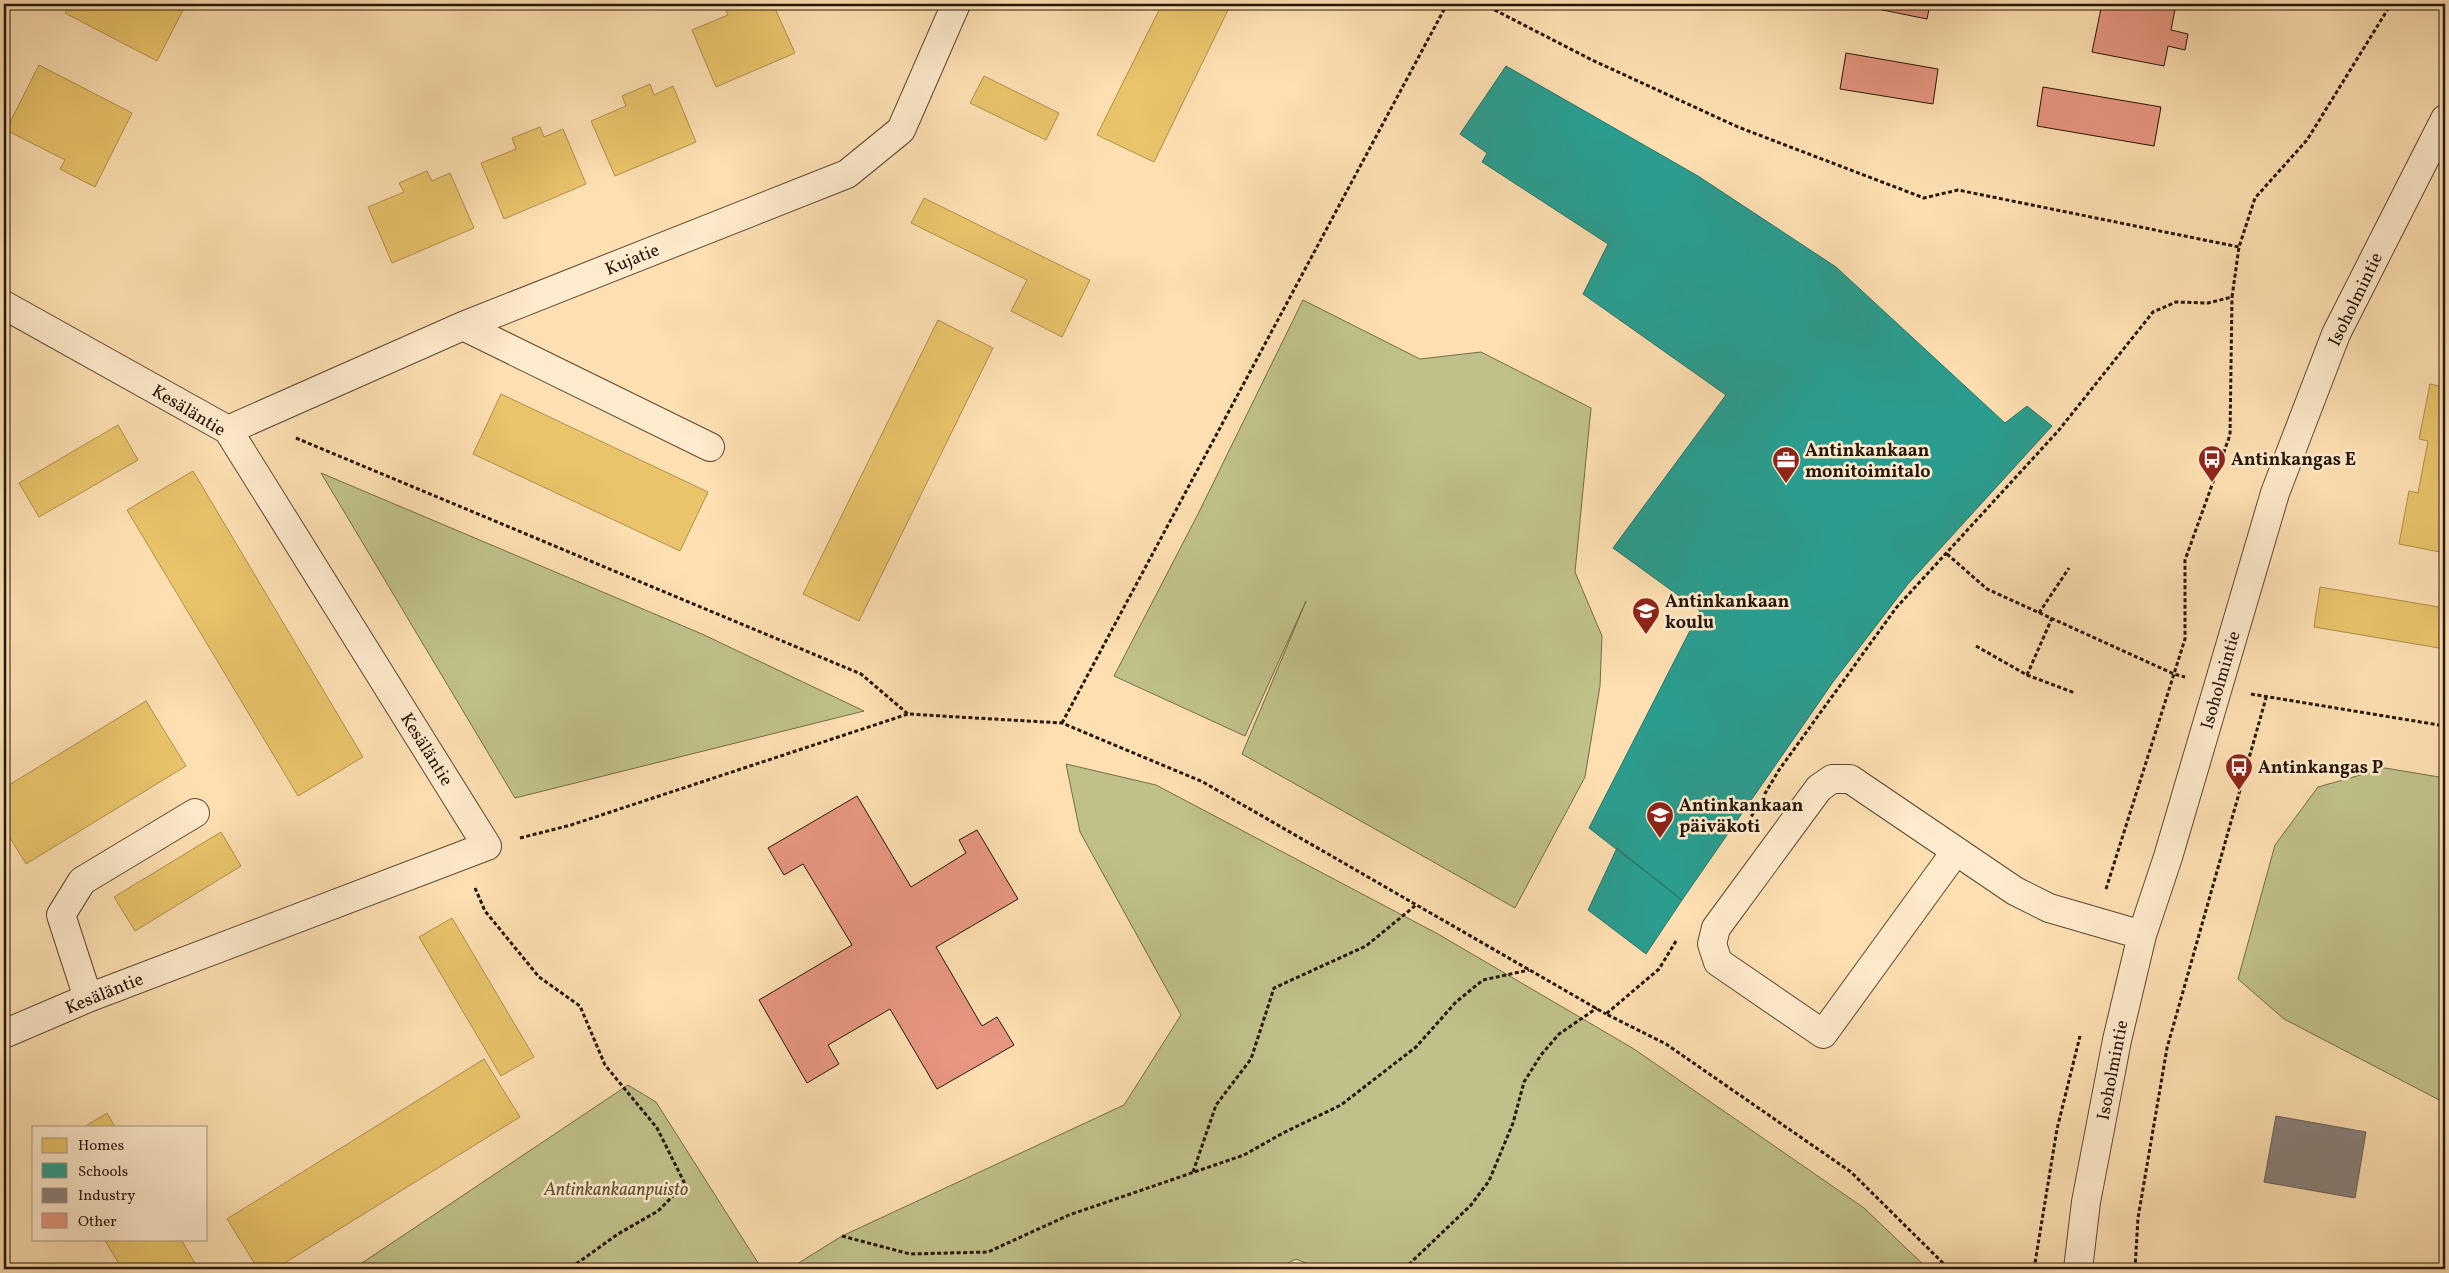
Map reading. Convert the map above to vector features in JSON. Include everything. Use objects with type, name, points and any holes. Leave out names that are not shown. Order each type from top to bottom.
[{"type":"street","name":"Kujatie","points":[[228,430],[463,326],[846,174],[900,130],[956,4]]},
{"type":"street","name":"Isoholmintie","points":[[2078,1269],[2086,1202],[2117,1040],[2142,935],[2275,493],[2336,334],[2445,119]]},
{"type":"street","name":"Kesäläntie","points":[[4,306],[228,430],[488,846],[88,998],[4,1034]]},
{"type":"street","points":[[463,326],[710,448]]},
{"type":"street","points":[[1956,851],[1823,1034],[1718,962],[1712,944],[1716,928],[1819,788],[1832,779],[1850,779],[2015,891],[2049,908],[2142,935]]},
{"type":"street","points":[[88,998],[61,915],[82,881],[195,813]]},
{"type":"path","points":[[1062,723],[1447,4]]},
{"type":"path","points":[[1483,4],[1592,60],[1738,127],[1924,198],[1958,190],[2239,247]]},
{"type":"path","points":[[1492,9],[1495,4]]},
{"type":"path","points":[[2108,924],[2105,893],[2185,639],[2185,560],[2230,435],[2232,297],[2239,247],[2255,198],[2307,140],[2391,4]]},
{"type":"path","points":[[1744,828],[1779,770],[1896,608],[2059,430],[2153,312],[2176,302],[2208,303],[2232,297]]},
{"type":"path","points":[[298,439],[861,674],[908,714]]},
{"type":"path","points":[[1947,554],[1987,589],[2174,674],[2266,698],[2445,726]]},
{"type":"path","points":[[2039,613],[2068,568]]},
{"type":"path","points":[[2027,675],[2052,618]]},
{"type":"path","points":[[1976,646],[2027,675],[2075,693]]},
{"type":"path","points":[[2134,1269],[2138,1218],[2167,1048],[2266,698]]},
{"type":"path","points":[[488,846],[571,825],[908,714],[1062,723],[1203,782],[1606,1014],[1666,1044],[1851,1172],[1949,1269]]},
{"type":"path","points":[[461,856],[485,911],[539,977],[580,1006],[605,1065],[657,1128],[685,1184],[658,1211],[618,1234],[569,1269]]},
{"type":"path","points":[[1193,1172],[1216,1105],[1251,1059],[1274,988],[1366,946],[1416,904]]},
{"type":"path","points":[[1606,1014],[1659,970],[1679,936]]},
{"type":"path","points":[[842,1236],[910,1254],[988,1252],[1069,1215],[1244,1155],[1284,1132],[1341,1105],[1416,1047],[1456,1002],[1483,980],[1530,970]]},
{"type":"path","points":[[1404,1269],[1471,1205],[1490,1181],[1513,1123],[1524,1082],[1541,1055],[1559,1034],[1597,1008]]},
{"type":"path","points":[[2034,1269],[2057,1129],[2082,1027]]},
{"type":"green space","points":[[1303,300],[1420,359],[1481,352],[1591,408],[1575,572],[1602,636],[1600,686],[1585,777],[1515,908],[1242,754],[1306,601],[1245,736],[1114,676],[1198,514]]},
{"type":"green space","points":[[321,473],[702,634],[864,711],[515,798]]},
{"type":"green space","points":[[1066,764],[1156,785],[1438,934],[1634,1049],[1864,1208],[1928,1269],[1320,1269],[1296,1259],[1276,1269],[789,1269],[842,1236],[1124,1105],[1181,1015],[1080,832]]},
{"type":"green space","points":[[2385,768],[2445,778],[2445,1103],[2284,1019],[2238,979],[2275,845],[2318,787]]},
{"type":"green space","name":"Antinkankaanpuisto","points":[[628,1085],[656,1102],[762,1269],[353,1269]]},
{"type":"building: Homes","points":[[70,4],[186,4],[157,61],[65,13]]},
{"type":"building: Homes","points":[[773,4],[795,53],[716,87],[692,30],[728,15],[723,5]]},
{"type":"building: Homes","points":[[1162,4],[1231,4],[1154,162],[1097,135]]},
{"type":"building: Homes","points":[[39,65],[132,113],[95,187],[60,169],[65,160],[6,130]]},
{"type":"building: Homes","points":[[984,76],[1059,113],[1046,140],[970,103]]},
{"type":"building: Homes","points":[[650,84],[654,95],[673,86],[696,142],[615,176],[591,121],[626,106],[622,96]]},
{"type":"building: Homes","points":[[540,127],[544,137],[563,129],[586,184],[504,219],[481,163],[516,149],[512,138]]},
{"type":"building: Homes","points":[[427,171],[432,181],[450,173],[474,228],[392,263],[368,207],[404,192],[399,183]]},
{"type":"building: Homes","points":[[924,198],[1090,280],[1062,337],[1011,311],[1027,280],[911,223]]},
{"type":"building: Homes","points":[[2445,305],[2445,334],[2440,333]]},
{"type":"building: Homes","points":[[938,320],[993,348],[859,621],[803,594]]},
{"type":"building: Homes","points":[[2445,352],[2445,553],[2399,544],[2409,491],[2418,493],[2428,441],[2419,439],[2430,384],[2439,386]]},
{"type":"building: Homes","points":[[501,394],[708,492],[680,551],[473,454]]},
{"type":"building: Homes","points":[[118,425],[138,460],[39,517],[19,483]]},
{"type":"building: Homes","points":[[193,471],[363,757],[298,796],[127,510]]},
{"type":"building: Homes","points":[[2320,587],[2445,608],[2445,649],[2314,627]]},
{"type":"building: Homes","points":[[146,701],[186,766],[26,864],[4,828],[4,788]]},
{"type":"building: Homes","points":[[221,832],[241,866],[135,931],[114,897]]},
{"type":"building: Homes","points":[[452,918],[534,1057],[501,1076],[419,937]]},
{"type":"building: Homes","points":[[484,1059],[520,1117],[275,1269],[258,1269],[227,1219]]},
{"type":"building: Homes","points":[[107,1113],[114,1126],[86,1126]]},
{"type":"building: Homes","points":[[105,1240],[182,1240],[196,1265],[189,1269],[122,1269]]},
{"type":"building: Schools","points":[[1506,66],[1698,176],[1836,267],[2005,423],[2027,406],[2052,426],[1908,584],[1833,682],[1682,900],[1589,828],[1700,611],[1613,548],[1726,395],[1583,294],[1608,244],[1482,162],[1487,153],[1460,134]]},
{"type":"building: Schools","points":[[1617,848],[1682,900],[1646,954],[1588,910]]},
{"type":"building: Industry","points":[[2276,1116],[2366,1132],[2355,1198],[2264,1182]]},
{"type":"building: Other","points":[[1858,4],[1930,4],[1927,19]]},
{"type":"building: Other","points":[[2102,4],[2176,4],[2171,30],[2188,34],[2185,50],[2168,46],[2164,66],[2092,52]]},
{"type":"building: Other","points":[[1846,53],[1938,69],[1933,104],[1840,89]]},
{"type":"building: Other","points":[[2043,87],[2161,107],[2154,146],[2037,126]]},
{"type":"building: Other","points":[[857,796],[911,887],[966,853],[959,840],[977,830],[1018,899],[936,947],[982,1026],[997,1017],[1014,1045],[937,1089],[890,1009],[828,1045],[839,1064],[807,1083],[759,1000],[852,945],[803,864],[784,875],[768,848]]},
{"type":"place","name":"Antinkangas E","points":[[2212,483]]},
{"type":"place","name":"Antinkankaan monitoimitalo","points":[[1786,484]]},
{"type":"place","name":"Antinkankaan koulu","points":[[1646,635]]},
{"type":"place","name":"Antinkangas P","points":[[2239,791]]},
{"type":"place","name":"Antinkankaan päiväkoti","points":[[1660,839]]}]
